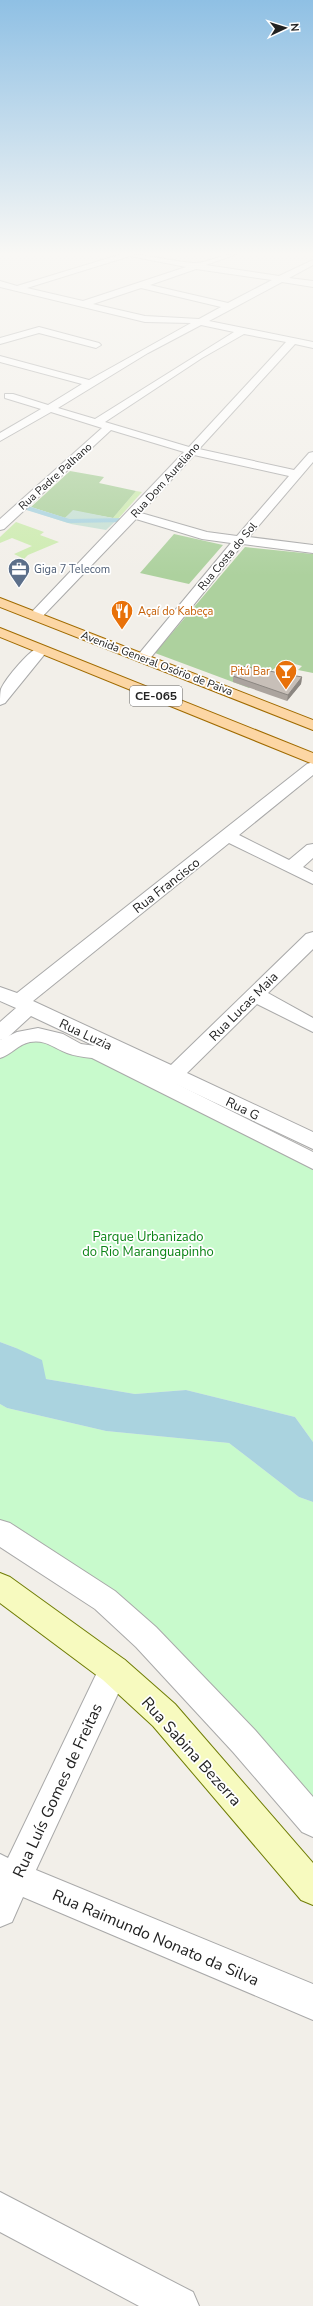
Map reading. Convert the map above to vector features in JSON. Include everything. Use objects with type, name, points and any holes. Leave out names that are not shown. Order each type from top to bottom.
[{"type":"main road","name":"Avenida General Osório de Paiva","points":[[0,602],[313,724]]},
{"type":"main road","name":"CE-065","points":[[0,632],[41,650],[313,759]]},
{"type":"main road","name":"Rua Sabina Bezerra","points":[[0,1586],[114,1670],[164,1715],[313,1888]]},
{"type":"street","points":[[9,362],[57,376],[92,384]]},
{"type":"street","points":[[0,438],[48,408],[131,362]]},
{"type":"street","points":[[97,422],[190,362]]},
{"type":"street","name":"Rua Dom Aureliano","points":[[36,616],[274,362]]},
{"type":"street","points":[[43,382],[57,376]]},
{"type":"street","points":[[4,398],[22,390]]},
{"type":"street","points":[[4,398],[48,408],[191,451],[295,474]]},
{"type":"street","name":"Rua Padre Palhano","points":[[0,526],[110,426]]},
{"type":"street","name":"Rua Costa do Sol","points":[[143,658],[295,474],[313,455]]},
{"type":"street","points":[[133,514],[194,532],[239,541],[313,549]]},
{"type":"street","points":[[0,700],[33,657],[41,650]]},
{"type":"street","name":"Rua Francisco","points":[[0,1033],[23,1005],[313,767]]},
{"type":"street","points":[[228,836],[313,879]]},
{"type":"street","points":[[291,868],[313,849]]},
{"type":"street","name":"Rua Lucas Maia","points":[[173,1075],[254,994],[313,938]]},
{"type":"street","name":"Rua Luzia","points":[[0,993],[173,1075]]},
{"type":"street","points":[[254,994],[313,1026]]},
{"type":"street","points":[[0,1051],[10,1041],[27,1034],[37,1034],[54,1038],[76,1049],[96,1052],[313,1161]]},
{"type":"street","name":"Rua G","points":[[173,1075],[313,1141]]},
{"type":"street","points":[[0,1532],[105,1600],[146,1637],[244,1741],[313,1821]]},
{"type":"street","name":"Rua Luís Gomes de Freitas","points":[[0,1910],[8,1875],[114,1670]]},
{"type":"street","name":"Rua Raimundo Nonato da Silva","points":[[8,1875],[313,2002]]},
{"type":"street","points":[[0,2211],[179,2306]]},
{"type":"green space","points":[[70,471],[104,477],[99,483],[136,491],[113,518],[73,511],[65,518],[31,507]]},
{"type":"green space","points":[[136,491],[142,492],[118,519],[113,518]]},
{"type":"green space","points":[[31,507],[65,518],[73,510],[118,519],[106,530],[71,524],[25,509]]},
{"type":"green space","points":[[16,522],[44,532],[40,535],[59,542],[28,555],[24,559],[14,554],[32,546],[12,538],[0,543],[0,537]]},
{"type":"green space","points":[[174,534],[223,545],[189,584],[140,573]]},
{"type":"green space","points":[[245,547],[313,554],[313,673],[298,670],[302,666],[284,661],[249,688],[155,653]]},
{"type":"green space","name":"Parque Urbanizado do Rio Maranguapinho","points":[[54,1038],[313,1161],[313,1442],[295,1417],[186,1390],[135,1394],[46,1379],[16,1348],[0,1342],[0,1051],[10,1041]]},
{"type":"green space","points":[[0,1404],[7,1408],[106,1431],[229,1443],[299,1497],[313,1502],[313,1821],[146,1637],[0,1532]]},
{"type":"water","points":[[0,1342],[42,1360],[46,1379],[135,1394],[186,1390],[295,1417],[313,1442],[313,1502],[299,1497],[229,1443],[106,1431],[7,1408],[0,1404]]},
{"type":"building","points":[[236,665],[302,677],[288,695],[233,676]]},
{"type":"waterway","points":[[27,508],[69,521],[128,520]]},
{"type":"place","name":"Giga 7 Telecom","points":[[19,588]]},
{"type":"place","name":"Açaí do Kabeça","points":[[122,630]]},
{"type":"place","name":"Pitú Bar","points":[[286,690]]}]
